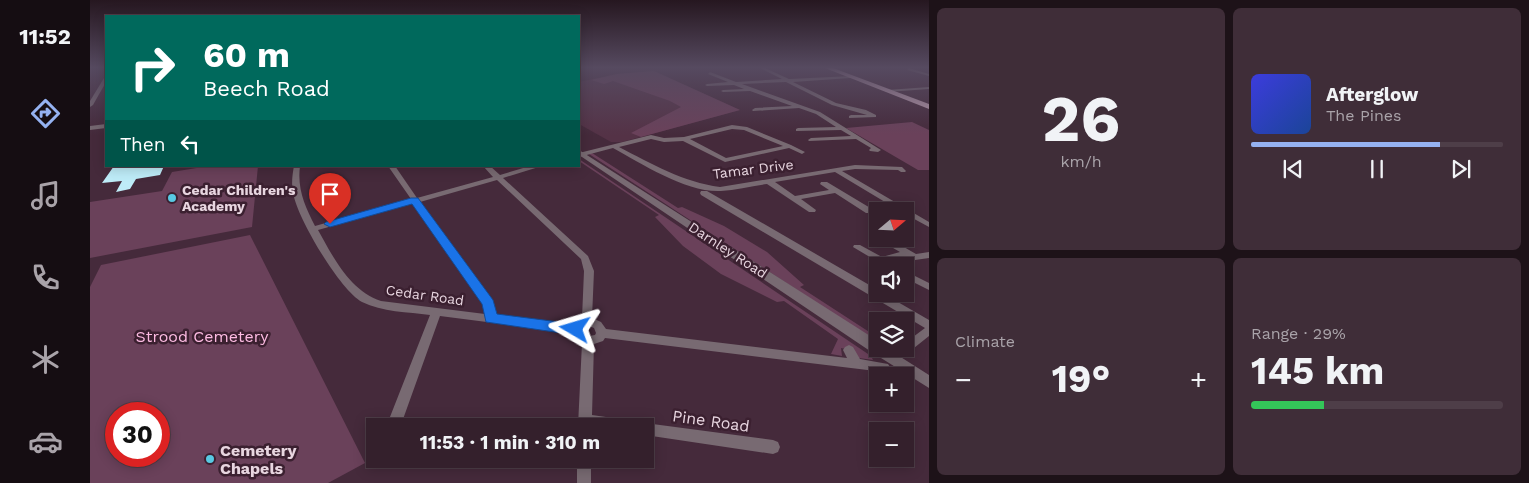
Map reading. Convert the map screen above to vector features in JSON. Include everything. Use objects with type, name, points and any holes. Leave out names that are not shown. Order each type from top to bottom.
[{"type":"main road","points":[[887,91],[929,107]]},
{"type":"street","points":[[90,105],[99,91]]},
{"type":"street","points":[[723,91],[735,91]]},
{"type":"street","points":[[752,91],[818,113],[878,151]]},
{"type":"street","points":[[808,91],[834,104],[864,111],[874,116]]},
{"type":"street","points":[[887,91],[893,91]]},
{"type":"street","points":[[755,110],[800,107]]},
{"type":"street","points":[[857,118],[883,116]]},
{"type":"street","points":[[90,128],[105,126]]},
{"type":"street","points":[[580,154],[651,137],[664,140],[684,139],[738,127],[802,152]]},
{"type":"street","points":[[798,130],[842,128]]},
{"type":"street","points":[[811,140],[858,137]]},
{"type":"street","points":[[684,139],[725,160],[738,156],[776,151],[789,146]]},
{"type":"street","name":"Tamar Drive","points":[[613,146],[700,187],[720,189],[838,170],[870,167],[900,168],[903,171]]},
{"type":"street","name":"Darnley Road","points":[[580,154],[869,342]]},
{"type":"street","name":"Cedar Road","points":[[297,167],[295,176],[298,199],[313,229],[339,272],[353,290],[364,299],[381,305],[575,329]]},
{"type":"street","points":[[391,167],[488,304],[491,318]]},
{"type":"street","points":[[487,167],[585,258],[589,271],[587,321]]},
{"type":"street","points":[[313,229],[536,167]]},
{"type":"street","points":[[838,170],[927,222]]},
{"type":"street","points":[[768,181],[812,210]]},
{"type":"street","points":[[824,184],[869,212]]},
{"type":"street","points":[[794,198],[836,191]]},
{"type":"street","points":[[704,193],[929,325]]},
{"type":"street","points":[[857,247],[875,257]]},
{"type":"street","points":[[899,248],[915,256],[929,254]]},
{"type":"street","points":[[893,257],[908,253]]},
{"type":"street","points":[[914,279],[929,287]]},
{"type":"street","points":[[396,418],[436,312]]},
{"type":"street","points":[[602,333],[596,340],[588,341],[577,335],[575,329],[578,324],[587,321],[596,324],[602,333],[857,364],[888,363],[895,357]]},
{"type":"street","points":[[914,342],[929,330]]},
{"type":"street","points":[[585,418],[588,341]]},
{"type":"street","points":[[848,350],[857,364]]},
{"type":"street","name":"Darnley Road","points":[[884,357],[888,363],[929,382]]},
{"type":"street","name":"Pine Road","points":[[654,430],[773,447]]},
{"type":"street","points":[[584,468],[584,483]]},
{"type":"shaded area","points":[[580,91],[697,91],[740,110],[622,142],[611,142],[580,125]]},
{"type":"green space","points":[[640,91],[697,91],[740,110],[641,137],[631,133],[681,107]]},
{"type":"green space","points":[[912,122],[929,130],[929,170],[918,170],[846,128]]},
{"type":"green space","points":[[592,153],[678,208],[682,207],[724,226],[767,252],[804,285],[800,287],[869,332],[869,337],[589,154]]},
{"type":"green space","points":[[580,160],[869,355],[873,360],[859,358],[850,350],[841,348],[842,356],[831,354],[838,339],[784,301],[777,302],[721,274],[683,246],[655,217],[659,215],[580,162]]},
{"type":"green space","name":"Cedar Children's Academy","points":[[203,167],[258,167],[252,227],[90,258],[90,202],[162,191],[172,172]]},
{"type":"green space","name":"Strood Cemetery","points":[[250,235],[365,463],[328,483],[90,483],[90,287],[101,265]]},
{"type":"building","points":[[113,167],[164,167],[160,175],[136,179],[130,189],[116,192],[122,181],[102,183]]},
{"type":"place","name":"Cedar Children's Academy","points":[[172,198]]},
{"type":"place","name":"Cemetery Chapels","points":[[210,459]]},
{"type":"route","points":[[330,224],[415,201],[488,304],[491,318],[575,329]]}]
